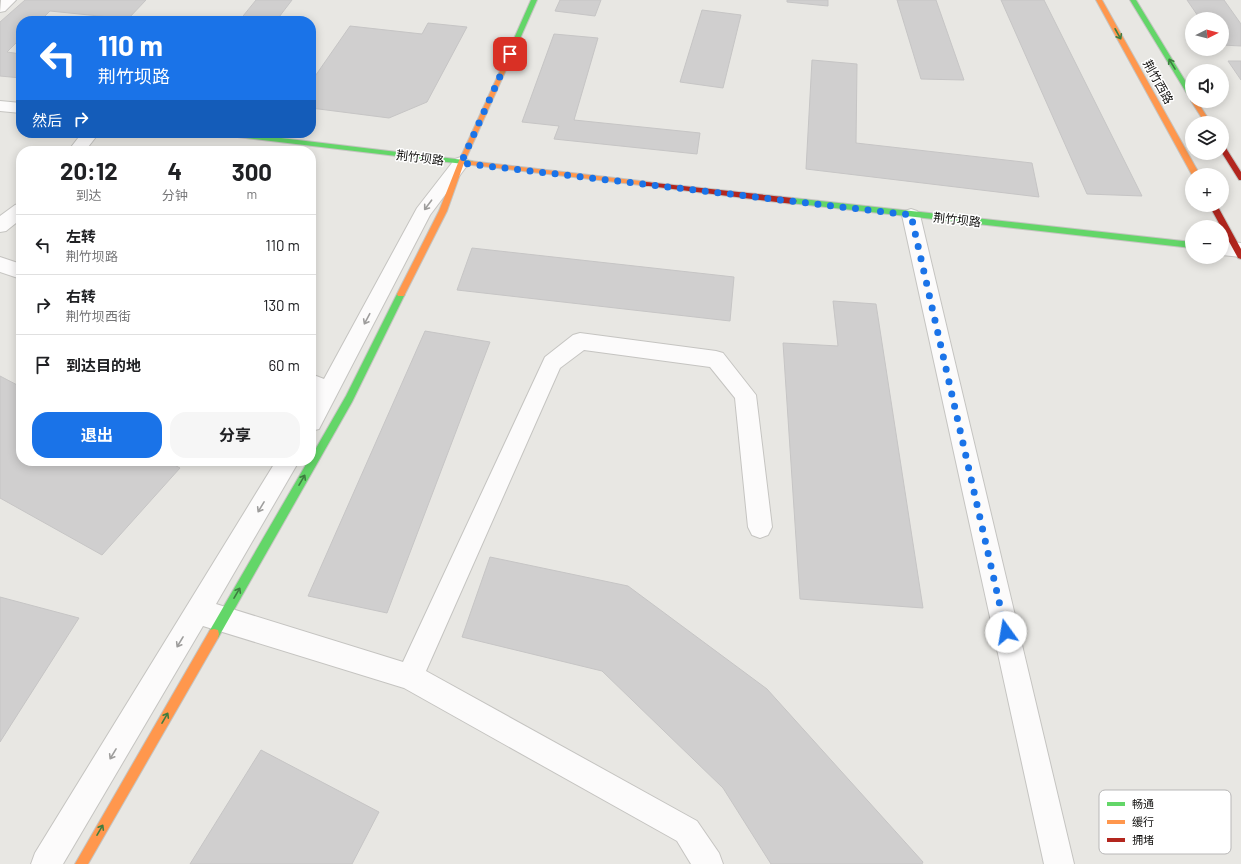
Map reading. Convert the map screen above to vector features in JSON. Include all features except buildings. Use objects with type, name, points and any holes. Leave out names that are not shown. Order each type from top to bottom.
[{"type":"street","points":[[0,8],[9,0]]},
{"type":"street","points":[[316,452],[350,399],[443,211],[461,163],[534,0]]},
{"type":"street","name":"荆竹西路","points":[[1100,0],[1192,168]]},
{"type":"street","name":"荆竹西路","points":[[1133,0],[1185,85]]},
{"type":"street","points":[[0,106],[16,108]]},
{"type":"street","points":[[80,146],[87,138]]},
{"type":"street","name":"荆竹坝路","points":[[261,138],[461,163],[911,215],[1185,244]]},
{"type":"street","points":[[1229,158],[1241,178]]},
{"type":"street","points":[[316,403],[320,387],[423,212],[461,163]]},
{"type":"street","points":[[1216,212],[1235,251]]},
{"type":"street","points":[[0,226],[16,213]]},
{"type":"street","points":[[911,215],[1059,864]]},
{"type":"street","points":[[0,264],[16,270]]},
{"type":"street","points":[[410,677],[552,363],[580,341],[716,359],[745,395],[760,527]]},
{"type":"street","points":[[81,864],[211,615],[286,466]]},
{"type":"street","points":[[46,864],[211,615],[307,466]]},
{"type":"street","points":[[211,615],[410,677],[686,831],[708,864]]},
{"type":"traffic: fast","points":[[512,50],[534,0]]},
{"type":"traffic: fast","points":[[1133,0],[1185,85]]},
{"type":"traffic: fast","points":[[263,138],[472,163]]},
{"type":"traffic: fast","points":[[793,201],[1185,244]]},
{"type":"traffic: fast","points":[[316,456],[349,399],[401,294]]},
{"type":"traffic: fast","points":[[214,634],[311,466]]},
{"type":"traffic: slow","points":[[1099,0],[1192,168]]},
{"type":"traffic: slow","points":[[401,294],[443,211],[461,163],[512,50]]},
{"type":"traffic: slow","points":[[1198,108],[1204,116]]},
{"type":"traffic: slow","points":[[472,163],[649,184]]},
{"type":"traffic: slow","points":[[81,864],[214,634]]},
{"type":"traffic: jam","points":[[1229,158],[1241,178]]},
{"type":"traffic: jam","points":[[649,184],[793,201]]},
{"type":"traffic: jam","points":[[1217,212],[1241,256]]},
{"type":"route","points":[[510,54],[461,163],[911,215],[1006,632]]}]
